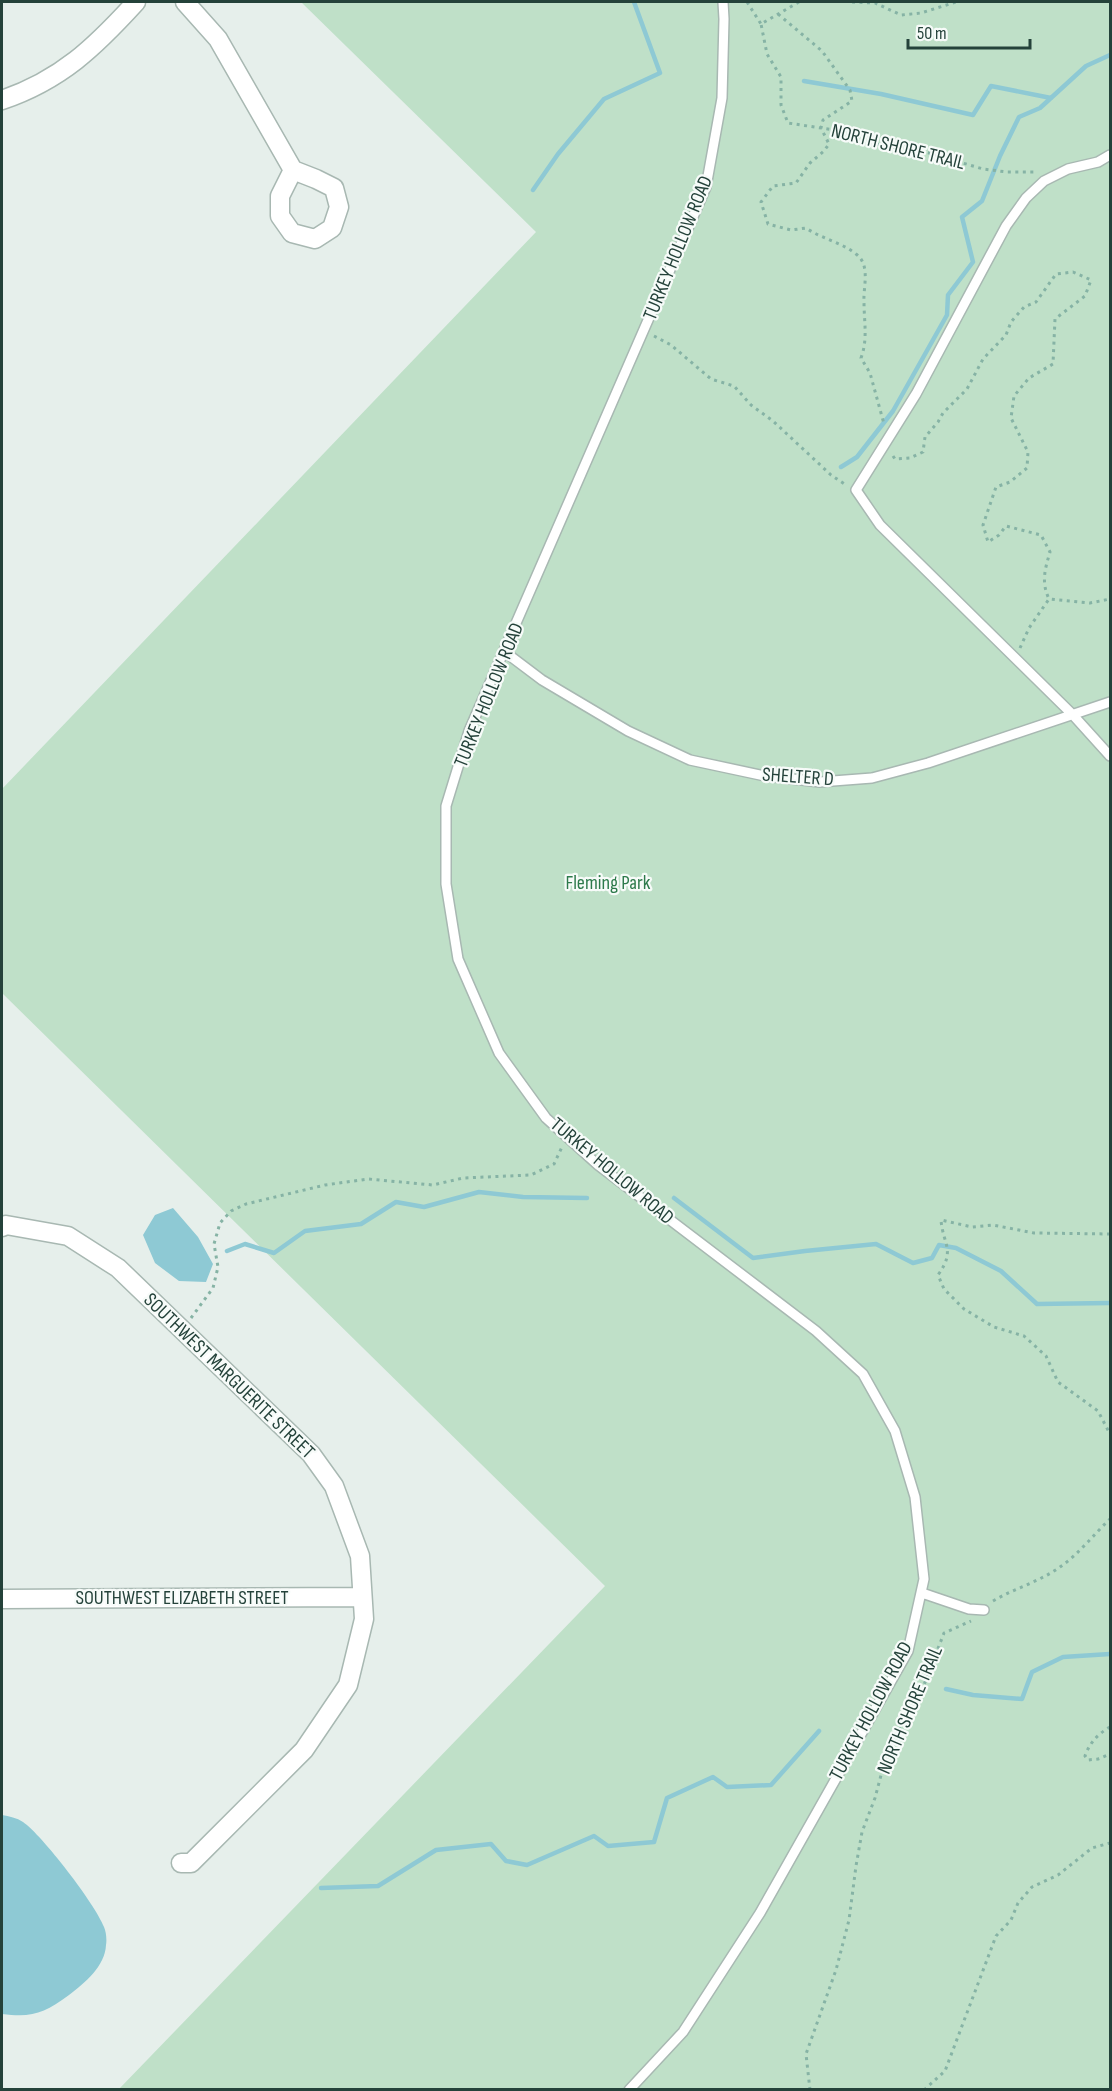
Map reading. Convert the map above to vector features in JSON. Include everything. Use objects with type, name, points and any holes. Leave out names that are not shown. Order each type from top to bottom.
[{"type":"street","points":[[2,100],[25,92],[68,67],[88,52],[136,2]]},
{"type":"street","points":[[185,2],[218,39],[293,170]]},
{"type":"street","name":"SOUTHWEST MARGUERITE STREET","points":[[2,1227],[6,1225],[68,1236],[118,1268],[311,1454],[334,1486],[360,1556],[364,1619],[348,1685],[304,1750],[191,1863],[181,1863]]},
{"type":"street","name":"SOUTHWEST ELIZABETH STREET","points":[[2,1599],[363,1597]]},
{"type":"lane","name":"TURKEY HOLLOW ROAD","points":[[629,2090],[683,2032],[760,1913],[908,1651],[924,1579],[915,1497],[895,1431],[863,1374],[816,1331],[598,1165],[546,1118],[499,1053],[458,959],[446,884],[446,806],[469,731],[706,187],[722,98],[723,2]]},
{"type":"lane","points":[[1110,155],[1098,162],[1068,170],[1044,181],[1026,198],[1006,226],[915,394],[855,490],[880,525],[1073,715],[1110,756]]},
{"type":"lane","name":"SHELTER D","points":[[505,652],[542,680],[628,731],[690,760],[765,776],[820,782],[872,778],[928,763],[1110,702]]},
{"type":"lane","points":[[922,1593],[969,1609],[984,1610]]},
{"type":"path","name":"NORTH SHORE TRAIL","points":[[747,2],[761,24],[767,54],[781,77],[782,105],[788,123],[842,131],[865,141],[929,153],[982,169],[1007,172],[1068,170]]},
{"type":"path","points":[[761,24],[799,2]]},
{"type":"path","points":[[852,2],[875,3],[901,15],[921,13],[957,2]]},
{"type":"path","points":[[778,14],[822,51],[850,90],[852,101],[823,120],[821,128],[829,144],[810,163],[796,183],[774,186],[761,202],[768,224],[791,230],[806,228],[858,255],[865,266],[866,333],[865,348],[861,358],[870,373],[889,449],[895,459],[910,458],[923,452],[925,437],[943,413],[967,389],[983,359],[1006,334],[1011,322],[1024,307],[1036,302],[1056,274],[1073,272],[1091,280],[1085,296],[1055,320],[1053,364],[1029,378],[1014,396],[1011,418],[1028,452],[1027,468],[1010,482],[996,487],[983,525],[988,542],[999,535],[1006,526],[1041,535],[1050,552],[1044,572],[1044,588],[1049,599]]},
{"type":"path","points":[[645,331],[671,345],[711,379],[734,386],[751,405],[773,421],[831,476],[855,490]]},
{"type":"path","points":[[1049,599],[1090,603],[1110,598]]},
{"type":"path","points":[[1015,657],[1029,628],[1049,599]]},
{"type":"path","points":[[182,1330],[213,1288],[218,1267],[214,1244],[220,1223],[231,1211],[246,1204],[316,1187],[368,1179],[433,1185],[463,1178],[531,1175],[554,1164],[567,1137]]},
{"type":"path","points":[[1110,1234],[1034,1233],[993,1225],[972,1227],[941,1220],[942,1232],[949,1247],[946,1264],[938,1275],[944,1289],[964,1309],[994,1327],[1024,1336],[1046,1356],[1058,1382],[1098,1411],[1110,1434]]},
{"type":"path","name":"NORTH SHORE TRAIL","points":[[810,2090],[806,2054],[836,1970],[849,1920],[862,1832],[875,1798],[884,1764],[900,1728],[922,1690],[944,1633],[975,1620],[991,1602],[1061,1567],[1110,1519]]},
{"type":"path","points":[[1110,1727],[1099,1734],[1088,1747],[1085,1756],[1088,1760],[1110,1754]]},
{"type":"path","points":[[924,2090],[945,2071],[996,1936],[1011,1920],[1018,1903],[1032,1887],[1058,1875],[1092,1848],[1110,1843]]},
{"type":"green space","name":"Fleming Park","points":[[301,2],[1110,2],[1110,2089],[119,2089],[605,1586],[2,993],[2,789],[536,232]]},
{"type":"water","points":[[173,1208],[198,1237],[213,1264],[206,1282],[179,1281],[155,1263],[143,1235],[155,1215]]},
{"type":"water","points":[[2,1815],[23,1822],[43,1841],[91,1903],[106,1933],[105,1953],[93,1973],[60,2001],[38,2013],[2,2014]]},
{"type":"waterway","points":[[533,190],[558,154],[604,99],[660,73],[634,2]]},
{"type":"waterway","points":[[841,467],[857,457],[893,411],[947,315],[948,295],[973,262],[962,217],[982,201],[1019,117],[1040,108],[1086,66],[1110,55]]},
{"type":"waterway","points":[[804,81],[881,94],[973,115],[991,86],[1051,98]]},
{"type":"waterway","points":[[227,1251],[245,1244],[274,1253],[305,1231],[361,1224],[396,1202],[424,1207],[479,1192],[523,1197],[587,1198]]},
{"type":"waterway","points":[[674,1198],[753,1258],[876,1244],[913,1263],[932,1258],[939,1245],[956,1248],[1001,1271],[1037,1304],[1110,1303]]},
{"type":"waterway","points":[[946,1689],[973,1695],[1022,1699],[1032,1672],[1063,1657],[1110,1654]]},
{"type":"waterway","points":[[321,1888],[378,1886],[436,1850],[491,1844],[506,1861],[527,1865],[594,1836],[608,1846],[654,1842],[667,1798],[713,1777],[727,1787],[771,1785],[819,1731]]}]
